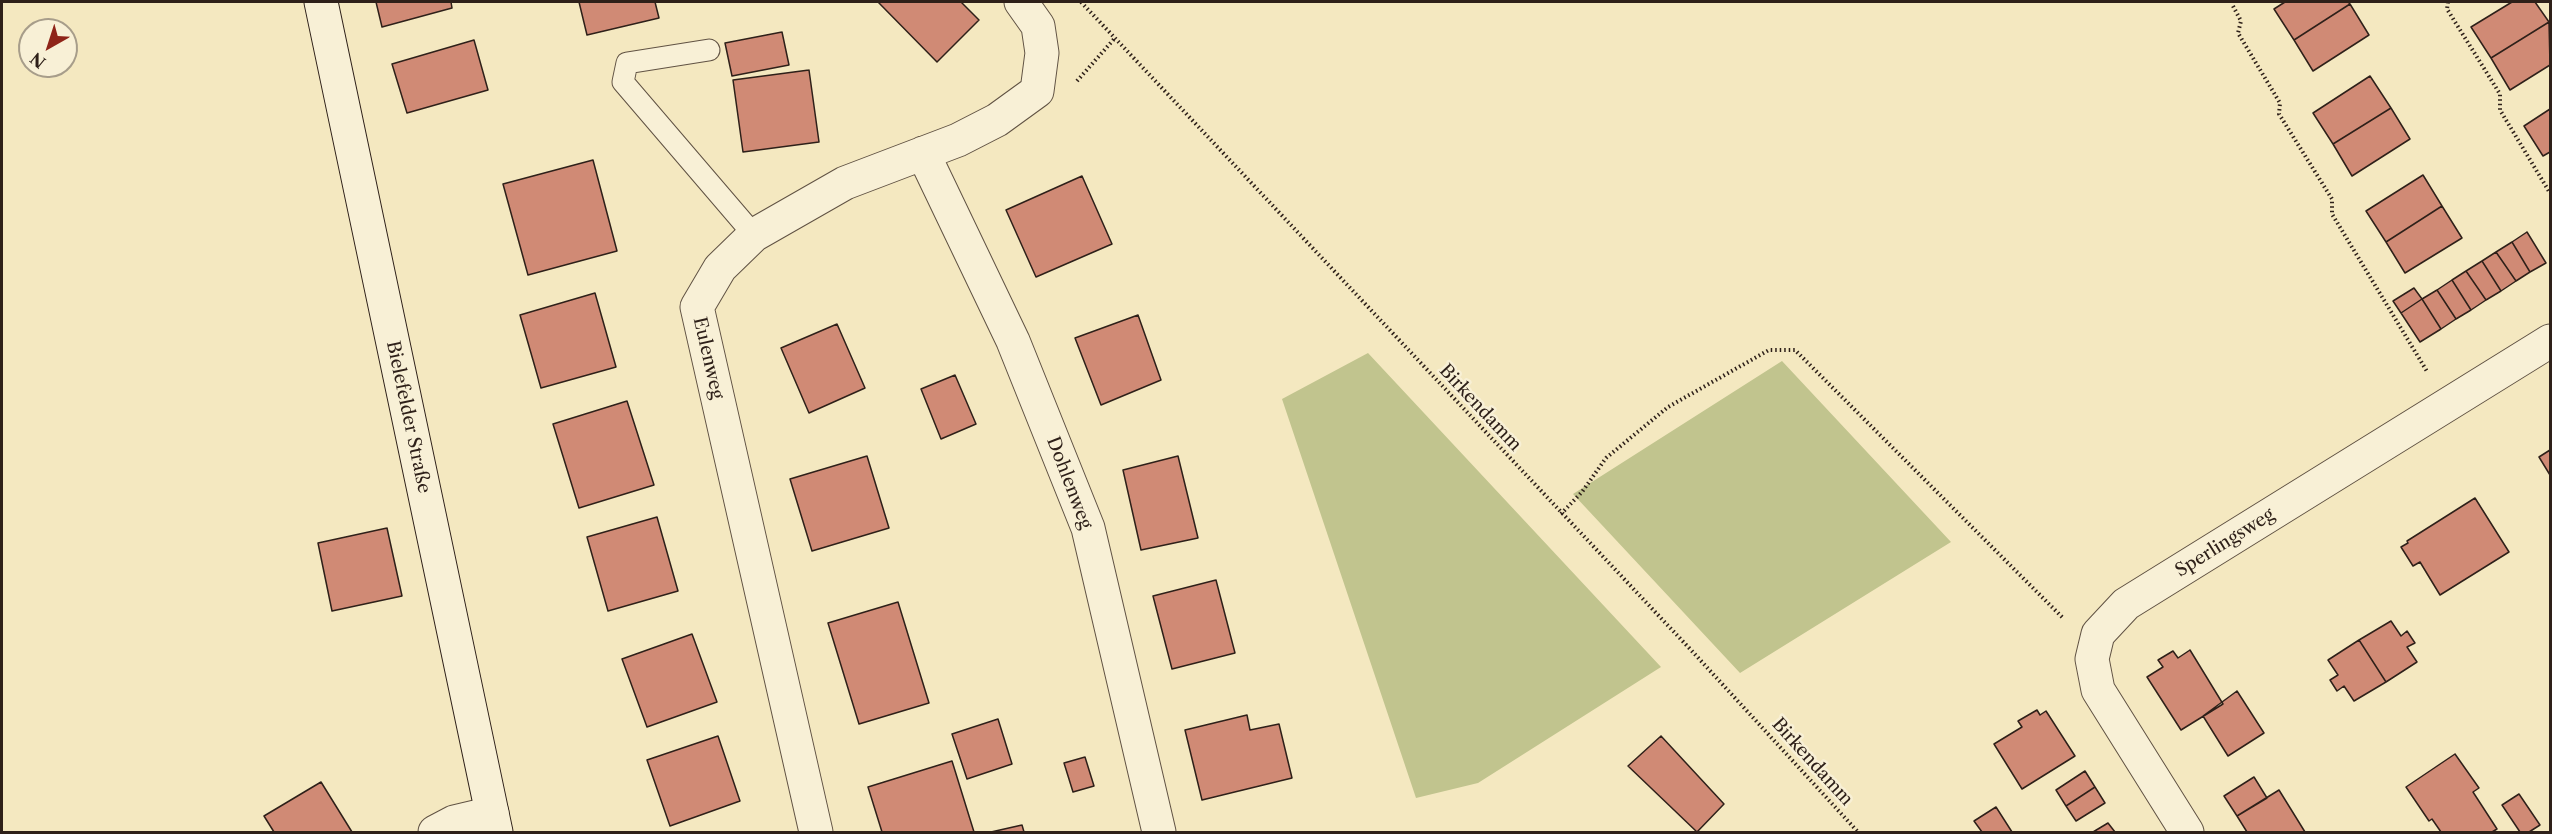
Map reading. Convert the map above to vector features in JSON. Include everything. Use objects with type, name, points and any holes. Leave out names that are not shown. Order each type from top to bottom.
[{"type":"street","name":"Bielefelder Straße","points":[[321,2],[494,823]]},
{"type":"street","name":"Eulenweg","points":[[816,832],[697,307],[720,268],[754,236],[845,183],[958,140],[997,120],[1037,91],[1042,53],[1038,26],[1021,2]]},
{"type":"street","name":"Dohlenweg","points":[[923,153],[1013,341],[1089,528],[1159,832]]},
{"type":"street","name":"Sperlingsweg","points":[[2094,650],[2098,634],[2126,604],[2550,341]]},
{"type":"street","points":[[2094,650],[2092,659],[2098,690],[2187,832]]},
{"type":"street","points":[[435,832],[454,822],[494,823]]},
{"type":"lane","points":[[709,50],[627,63],[623,82],[754,236]]},
{"type":"path","name":"Birkendamm","points":[[1082,2],[1691,650],[1858,832]]},
{"type":"path","points":[[2448,2],[2447,9],[2500,94],[2500,110],[2550,193]]},
{"type":"path","points":[[2232,6],[2241,21],[2238,33],[2280,103],[2279,114],[2331,198],[2332,214],[2448,405]]},
{"type":"path","points":[[1561,514],[1582,492],[1606,458],[1668,407],[1769,350],[1795,350],[2094,650]]},
{"type":"green space","points":[[1368,353],[1661,667],[1478,783],[1416,798],[1282,399]]},
{"type":"green space","points":[[1782,361],[1951,542],[1740,673],[1573,494]]},
{"type":"building","points":[[376,2],[451,2],[452,8],[382,27]]},
{"type":"building","points":[[579,2],[655,2],[659,18],[587,35]]},
{"type":"building","points":[[878,2],[961,2],[979,20],[937,62]]},
{"type":"building","points":[[2285,2],[2348,2],[2350,4],[2294,40],[2274,9]]},
{"type":"building","points":[[2512,2],[2535,2],[2549,22],[2491,58],[2471,27]]},
{"type":"building","points":[[2350,4],[2369,35],[2313,71],[2294,40]]},
{"type":"building","points":[[2549,22],[2550,65],[2510,90],[2491,58]]},
{"type":"building","points":[[782,32],[789,65],[732,76],[725,43]]},
{"type":"building","points":[[474,40],[488,90],[407,113],[392,64]]},
{"type":"building","points":[[809,70],[819,142],[743,152],[733,80]]},
{"type":"building","points":[[2370,76],[2391,108],[2333,144],[2313,113]]},
{"type":"building","points":[[2391,108],[2410,139],[2352,176],[2333,144]]},
{"type":"building","points":[[2550,109],[2550,152],[2543,156],[2524,126]]},
{"type":"building","points":[[593,160],[617,251],[528,275],[503,184]]},
{"type":"building","points":[[2423,175],[2442,206],[2386,242],[2366,211]]},
{"type":"building","points":[[1082,176],[1112,244],[1036,277],[1006,210]]},
{"type":"building","points":[[2442,206],[2462,238],[2405,273],[2386,242]]},
{"type":"building","points":[[2527,232],[2546,263],[2530,272],[2512,242]]},
{"type":"building","points":[[2512,242],[2530,272],[2516,281],[2496,252]]},
{"type":"building","points":[[2496,252],[2516,281],[2501,291],[2482,261]]},
{"type":"building","points":[[2482,261],[2501,291],[2486,300],[2466,271]]},
{"type":"building","points":[[2466,271],[2486,300],[2471,310],[2452,280]]},
{"type":"building","points":[[2452,280],[2471,310],[2456,319],[2437,290]]},
{"type":"building","points":[[2414,288],[2422,299],[2401,313],[2393,301]]},
{"type":"building","points":[[2437,290],[2456,319],[2441,329],[2422,299]]},
{"type":"building","points":[[595,293],[616,367],[541,388],[520,315]]},
{"type":"building","points":[[2422,299],[2441,329],[2420,342],[2401,313]]},
{"type":"building","points":[[1138,315],[1161,380],[1101,405],[1075,338]]},
{"type":"building","points":[[837,324],[865,388],[809,413],[781,348]]},
{"type":"building","points":[[955,375],[976,424],[941,439],[921,389]]},
{"type":"building","points":[[627,401],[654,485],[579,508],[553,424]]},
{"type":"building","points":[[2550,450],[2550,475],[2539,457]]},
{"type":"building","points":[[867,456],[889,528],[812,551],[790,479]]},
{"type":"building","points":[[1178,456],[1198,538],[1141,550],[1123,470]]},
{"type":"building","points":[[2475,498],[2509,552],[2440,595],[2420,562],[2413,566],[2401,547]]},
{"type":"building","points":[[657,517],[678,591],[608,611],[587,537]]},
{"type":"building","points":[[387,528],[402,596],[332,611],[318,543]]},
{"type":"building","points":[[1216,580],[1235,653],[1172,669],[1153,596]]},
{"type":"building","points":[[898,602],[929,703],[859,724],[828,623]]},
{"type":"building","points":[[2391,621],[2401,636],[2407,631],[2415,643],[2407,647],[2417,662],[2386,682],[2359,640]]},
{"type":"building","points":[[692,634],[717,702],[647,727],[622,659]]},
{"type":"building","points":[[2359,640],[2386,682],[2354,701],[2344,686],[2337,691],[2330,680],[2338,675],[2328,660]]},
{"type":"building","points":[[2190,650],[2223,704],[2181,730],[2147,677],[2163,667],[2158,660],[2173,651],[2178,658]]},
{"type":"building","points":[[2237,691],[2264,733],[2228,756],[2203,716]]},
{"type":"building","points":[[2037,710],[2040,715],[2046,711],[2075,756],[2022,789],[1994,744],[2022,727],[2018,721]]},
{"type":"building","points":[[1247,715],[1250,730],[1279,724],[1292,778],[1202,800],[1185,730]]},
{"type":"building","points":[[998,719],[1012,764],[967,779],[952,734]]},
{"type":"building","points":[[718,736],[740,801],[670,826],[647,760]]},
{"type":"building","points":[[1661,736],[1724,804],[1697,832],[1628,766]]},
{"type":"building","points":[[2455,754],[2479,788],[2473,792],[2497,829],[2492,832],[2441,832],[2432,819],[2429,821],[2406,787]]},
{"type":"building","points":[[1085,757],[1094,786],[1073,792],[1064,763]]},
{"type":"building","points":[[952,761],[974,832],[882,832],[868,787]]},
{"type":"building","points":[[2085,771],[2095,787],[2066,806],[2056,790]]},
{"type":"building","points":[[2254,777],[2267,798],[2237,816],[2224,796]]},
{"type":"building","points":[[321,782],[352,832],[274,832],[264,816]]},
{"type":"building","points":[[2095,787],[2105,803],[2076,821],[2066,806]]},
{"type":"building","points":[[2279,790],[2305,832],[2247,832],[2237,816]]},
{"type":"building","points":[[2519,794],[2540,825],[2529,832],[2520,832],[2502,805]]},
{"type":"building","points":[[1996,807],[2012,832],[1982,832],[1974,821]]},
{"type":"building","points":[[2108,823],[2115,832],[2093,832]]},
{"type":"building","points":[[1022,825],[1024,832],[991,832]]}]
